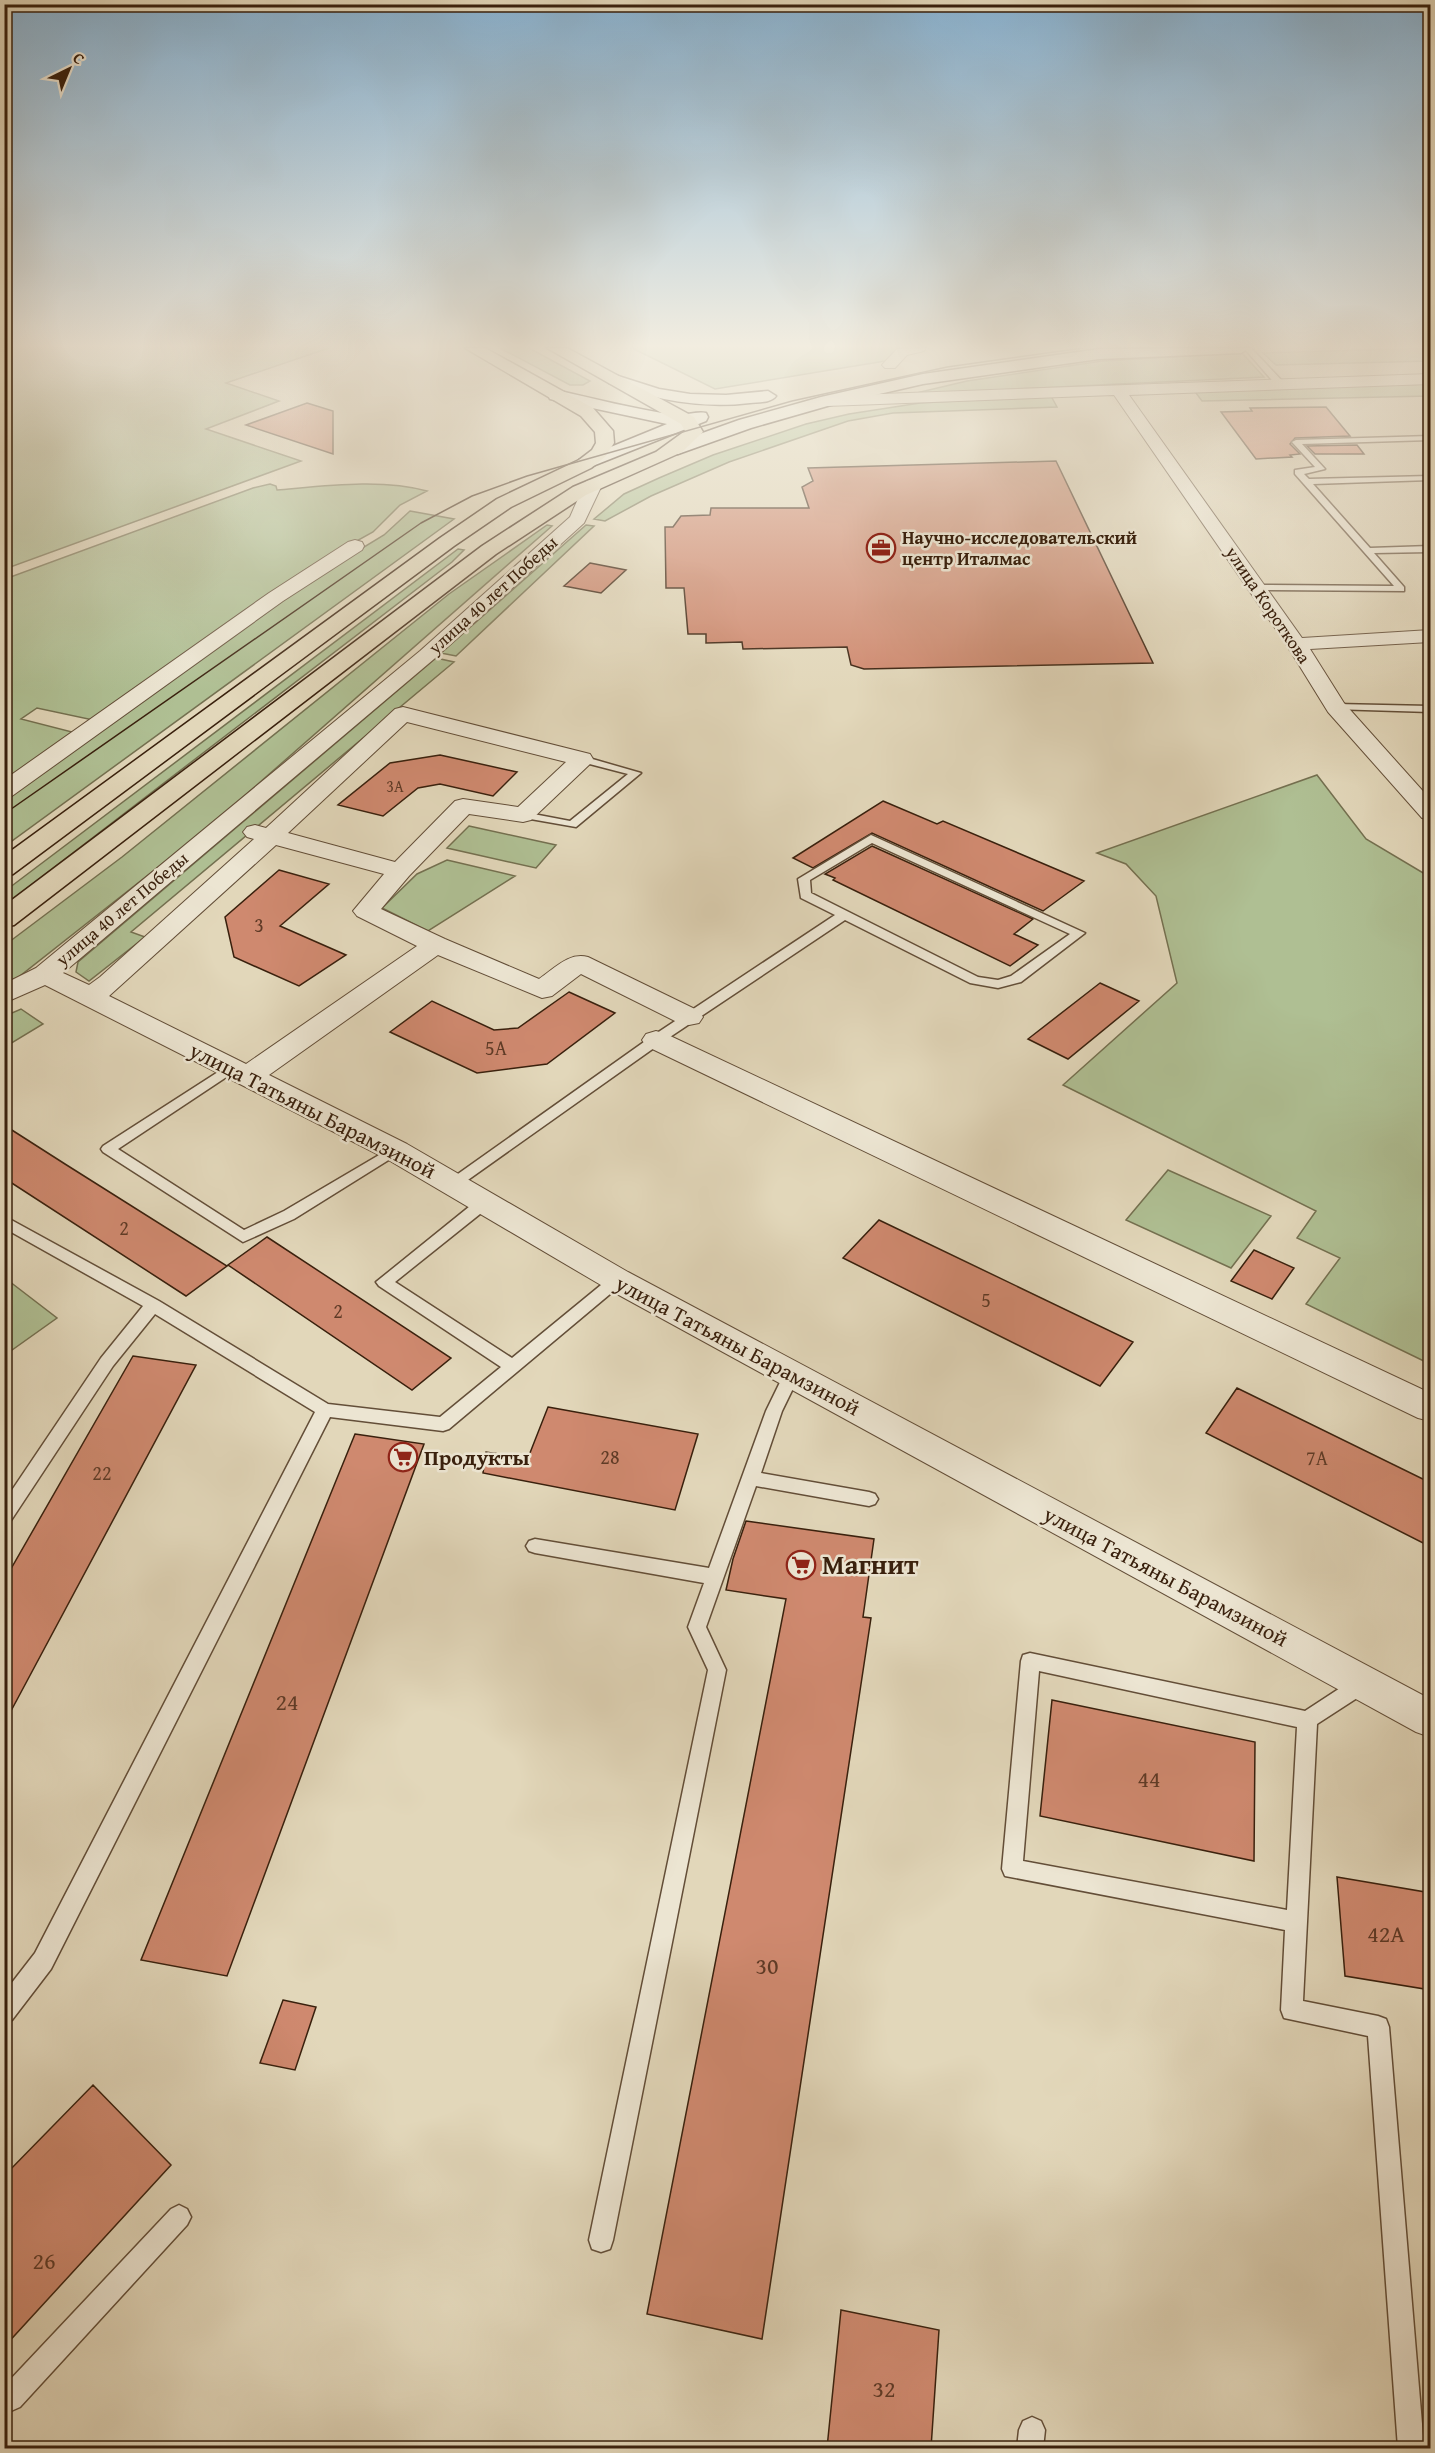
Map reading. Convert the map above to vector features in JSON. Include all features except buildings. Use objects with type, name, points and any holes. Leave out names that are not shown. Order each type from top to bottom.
[{"type":"main road","points":[[4,869],[447,542],[504,503],[589,462]]},
{"type":"main road","points":[[593,485],[644,462]]},
{"type":"main road","name":"улица 40 лет Победы","points":[[4,919],[489,550],[544,512],[593,485]]},
{"type":"main road","points":[[447,542],[489,550]]},
{"type":"street","name":"улица Короткова","points":[[1169,462],[1296,644],[1336,707],[1431,813]]},
{"type":"street","name":"улица 40 лет Победы","points":[[4,996],[45,974],[427,655],[578,519],[593,485]]},
{"type":"street","points":[[4,791],[276,597],[355,546]]},
{"type":"street","points":[[1296,644],[1425,638]]},
{"type":"street","points":[[91,996],[110,983],[402,714],[582,759]]},
{"type":"street","points":[[582,759],[523,815],[463,806],[400,871],[366,911],[436,945],[542,990],[579,963],[689,1017]]},
{"type":"street","points":[[224,824],[400,871]]},
{"type":"street","points":[[240,1072],[436,945]]},
{"type":"street","name":"улица Татьяны Барамзиной","points":[[45,974],[396,1152],[617,1280],[1431,1719]]},
{"type":"street","points":[[656,1040],[1431,1408]]},
{"type":"lane","points":[[1257,588],[1401,589],[1298,472],[1321,469],[1315,462]]},
{"type":"lane","points":[[1306,482],[1431,478]]},
{"type":"lane","points":[[1366,551],[1431,549]]},
{"type":"lane","points":[[1336,707],[1431,709]]},
{"type":"lane","points":[[523,815],[572,825],[636,773],[582,759]]},
{"type":"lane","points":[[871,838],[1079,933],[1016,979],[998,984],[975,980],[844,915],[805,895],[804,879],[871,838]]},
{"type":"lane","points":[[453,1184],[689,1017],[844,915]]},
{"type":"lane","points":[[240,1072],[108,1149],[243,1237],[289,1215],[396,1152]]},
{"type":"lane","points":[[485,1202],[384,1282],[513,1367]]},
{"type":"lane","points":[[4,1221],[153,1305],[326,1410],[443,1424],[617,1280]]},
{"type":"lane","points":[[4,1517],[107,1362],[153,1305]]},
{"type":"lane","points":[[601,2240],[717,1670],[697,1627],[774,1411],[792,1374]]},
{"type":"lane","points":[[4,2012],[44,1961],[194,1663],[326,1410]]},
{"type":"lane","points":[[750,1478],[869,1499]]},
{"type":"lane","points":[[535,1546],[715,1577]]},
{"type":"lane","points":[[1296,1922],[1012,1869],[1030,1661],[1307,1720],[1364,1683]]},
{"type":"lane","points":[[1307,1720],[1292,2010],[1378,2027],[1411,2448]]},
{"type":"lane","points":[[4,2393],[11,2398],[179,2217]]},
{"type":"green space","points":[[5,462],[297,462],[5,569]]},
{"type":"green space","points":[[695,462],[728,462],[651,496],[605,521],[594,519],[624,494]]},
{"type":"green space","points":[[270,484],[276,486],[277,490],[372,484],[410,487],[427,491],[400,505],[373,532],[308,568],[244,611],[93,720],[37,708],[21,719],[76,733],[5,782],[5,579],[253,488]]},
{"type":"green space","points":[[410,511],[454,519],[5,846],[4,799],[323,572],[384,535]]},
{"type":"green space","points":[[547,525],[552,526],[209,827],[16,979],[5,984],[5,945],[122,857],[449,594]]},
{"type":"green space","points":[[586,525],[594,526],[456,656],[441,653]]},
{"type":"green space","points":[[458,549],[464,550],[452,562],[5,905],[5,891]]},
{"type":"green space","points":[[436,658],[454,662],[131,932],[145,937],[89,981],[76,972],[78,962]]},
{"type":"green space","points":[[1317,775],[1366,839],[1430,877],[1430,1364],[1306,1304],[1340,1258],[1297,1238],[1316,1211],[1063,1085],[1177,983],[1156,896],[1126,864],[1097,853]]},
{"type":"green space","points":[[469,826],[556,845],[536,868],[447,848]]},
{"type":"green space","points":[[447,860],[515,876],[428,931],[382,908],[417,874]]},
{"type":"green space","points":[[21,1009],[43,1024],[5,1047],[5,1016]]},
{"type":"green space","points":[[1168,1170],[1271,1216],[1231,1268],[1126,1220]]},
{"type":"green space","points":[[5,1278],[57,1318],[4,1355]]},
{"type":"tram line","points":[[4,814],[421,523],[472,496],[527,476],[575,462]]},
{"type":"place","name":"Научно-исследовательский центр Италмас","points":[[881,548]]},
{"type":"place","name":"Продукты","points":[[403,1457]]},
{"type":"place","name":"Магнит","points":[[801,1565]]}]
